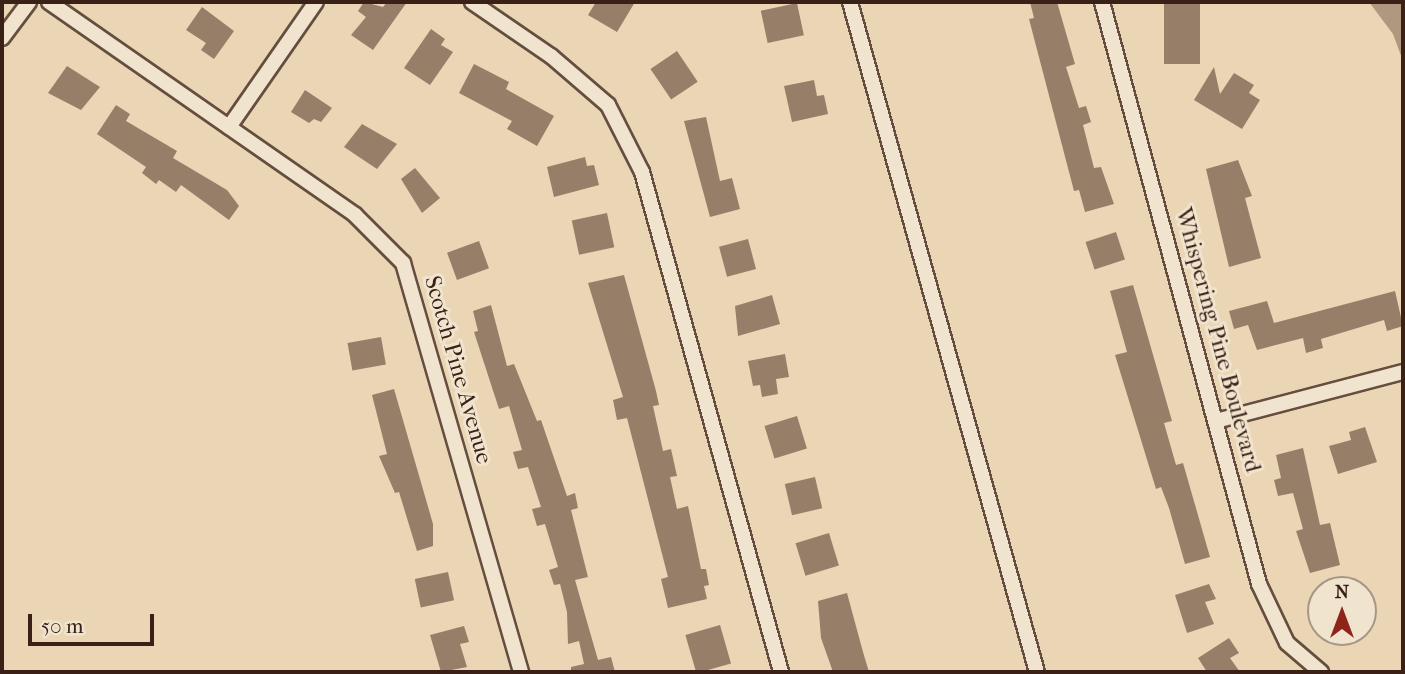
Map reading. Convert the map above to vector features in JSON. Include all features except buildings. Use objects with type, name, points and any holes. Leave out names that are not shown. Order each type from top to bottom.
[{"type":"street","points":[[2,38],[29,2]]},
{"type":"street","name":"Scotch Pine Avenue","points":[[49,2],[355,215],[403,263],[521,672]]},
{"type":"street","points":[[229,127],[316,2]]},
{"type":"street","points":[[472,2],[551,56],[608,105],[642,173],[781,672]]},
{"type":"street","points":[[850,2],[1037,672]]},
{"type":"street","name":"Whispering Pine Boulevard","points":[[1102,2],[1259,584],[1287,643],[1321,672]]},
{"type":"street","points":[[1216,421],[1403,372]]},
{"type":"shaded area","points":[[1369,2],[1403,2],[1403,61],[1393,34]]}]
